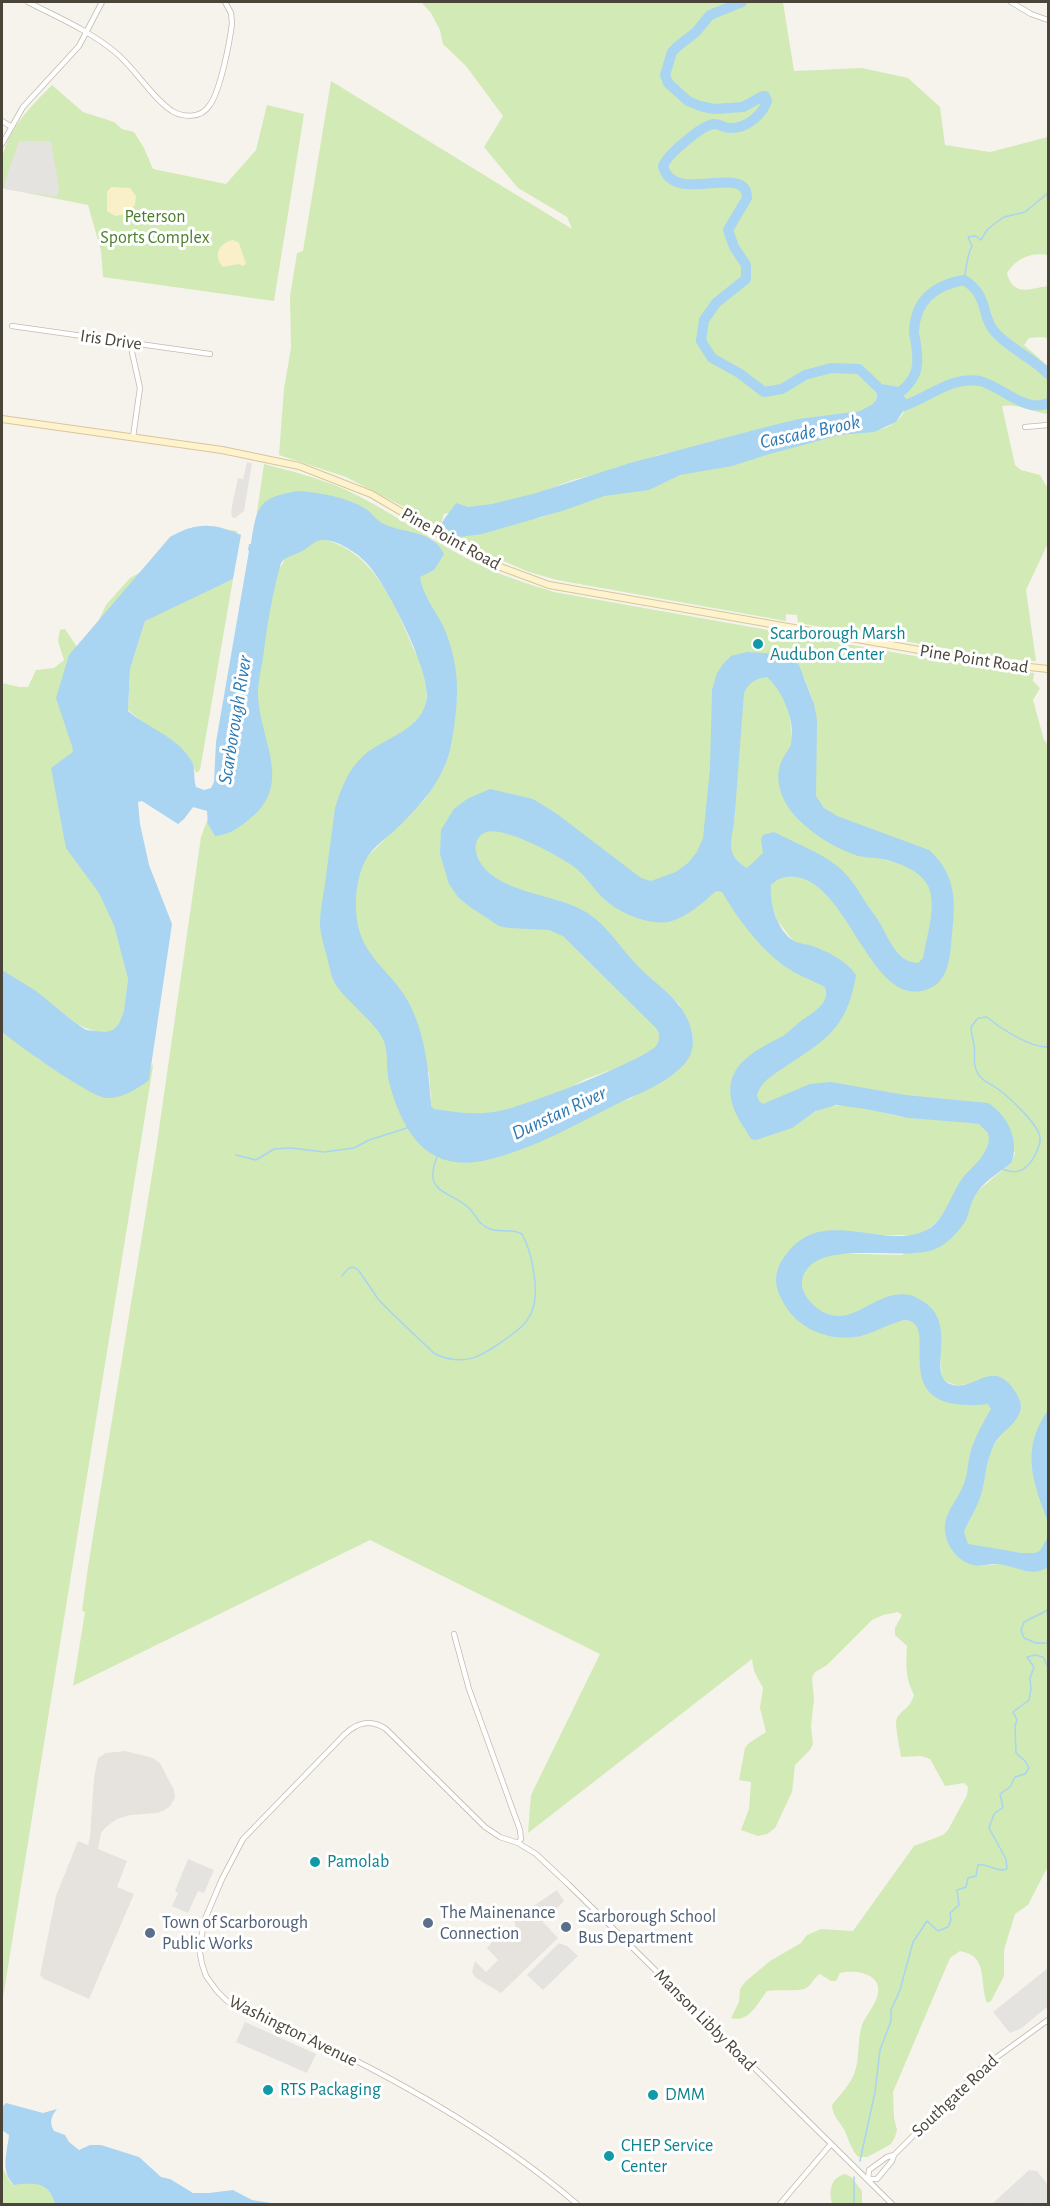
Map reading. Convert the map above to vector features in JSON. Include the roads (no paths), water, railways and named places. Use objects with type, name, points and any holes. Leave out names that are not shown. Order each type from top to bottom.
[{"type":"main road","name":"Pine Point Road","points":[[2,419],[260,456],[312,470],[360,489],[487,562],[549,585],[1002,664],[1048,669]]},
{"type":"street","points":[[28,2],[87,33],[114,51],[173,112],[187,116],[198,115],[208,108],[214,96],[231,33],[232,16],[225,2]]},
{"type":"street","points":[[2,144],[10,126],[23,107],[69,59],[87,33],[102,2]]},
{"type":"street","points":[[1011,2],[1031,14],[1048,20]]},
{"type":"street","points":[[2,121],[10,126]]},
{"type":"street","name":"Iris Drive","points":[[12,326],[210,354]]},
{"type":"street","points":[[130,343],[140,388],[133,437]]},
{"type":"street","points":[[1025,427],[1048,425]]},
{"type":"street","points":[[454,1634],[469,1689],[520,1830],[521,1836],[518,1844]]},
{"type":"street","name":"Washington Avenue","points":[[518,1844],[500,1837],[485,1827],[386,1729],[372,1723],[359,1724],[345,1734],[239,1845],[205,1919],[200,1938],[200,1954],[206,1976],[227,2001],[327,2046],[431,2102],[495,2141],[577,2205]]},
{"type":"street","name":"Manson Libby Road","points":[[518,1844],[543,1859],[892,2205]]},
{"type":"street","name":"Southgate Road","points":[[894,2155],[887,2157],[869,2170],[868,2179],[877,2179],[888,2167],[894,2155],[979,2070],[1048,2020]]},
{"type":"street","points":[[780,2205],[831,2144]]},
{"type":"water","points":[[871,379],[899,387],[907,401],[906,407],[896,422],[874,432],[840,435],[732,466],[680,475],[649,490],[604,496],[482,534],[459,537],[441,525],[456,503],[468,507],[492,504],[533,494],[630,463],[766,427],[799,419],[860,411],[876,400],[877,395]]},
{"type":"water","points":[[308,492],[350,501],[366,509],[384,524],[426,537],[439,546],[444,554],[434,570],[420,577],[426,596],[443,626],[456,672],[457,702],[450,750],[441,773],[428,794],[368,856],[360,874],[356,901],[358,925],[369,952],[404,995],[417,1021],[426,1057],[431,1106],[434,1109],[479,1113],[507,1109],[605,1073],[656,1046],[659,1038],[657,1029],[563,936],[549,930],[499,926],[458,897],[449,884],[440,854],[441,830],[454,809],[467,799],[490,789],[533,799],[557,814],[641,878],[651,881],[676,872],[697,852],[703,838],[710,769],[712,690],[717,673],[731,656],[747,652],[780,654],[790,657],[799,665],[814,704],[817,720],[816,796],[824,808],[837,816],[929,850],[938,859],[949,878],[954,910],[948,966],[941,980],[928,989],[908,991],[891,982],[875,965],[831,901],[815,885],[796,877],[789,877],[780,879],[771,885],[771,900],[775,916],[788,936],[796,942],[818,948],[836,957],[856,975],[847,1009],[832,1032],[774,1074],[761,1086],[757,1095],[763,1104],[810,1084],[831,1082],[905,1095],[988,1103],[1006,1121],[1013,1137],[1012,1162],[981,1187],[972,1201],[966,1220],[947,1242],[933,1250],[919,1253],[834,1255],[810,1266],[804,1274],[802,1284],[806,1296],[815,1306],[827,1314],[840,1316],[893,1295],[915,1297],[933,1310],[939,1322],[943,1379],[959,1386],[989,1376],[996,1376],[1004,1379],[1012,1387],[1020,1402],[1020,1412],[992,1449],[981,1495],[964,1532],[968,1544],[1022,1553],[1040,1551],[1048,1537],[1048,1567],[1035,1572],[995,1564],[973,1565],[959,1558],[949,1545],[945,1522],[965,1482],[974,1442],[991,1409],[988,1404],[954,1404],[934,1396],[924,1383],[920,1367],[919,1335],[915,1324],[904,1320],[851,1338],[821,1333],[795,1318],[778,1292],[776,1282],[779,1266],[788,1252],[803,1238],[820,1232],[839,1230],[896,1236],[914,1235],[930,1228],[941,1217],[960,1181],[986,1151],[988,1133],[979,1124],[908,1118],[836,1105],[816,1111],[792,1128],[756,1140],[751,1139],[732,1104],[730,1086],[733,1076],[745,1059],[763,1046],[783,1036],[815,1011],[823,1003],[826,993],[825,987],[788,969],[774,958],[742,922],[722,892],[716,891],[694,910],[675,920],[660,922],[642,919],[624,913],[609,903],[577,869],[559,857],[517,837],[492,831],[484,833],[477,841],[476,852],[487,871],[506,884],[566,903],[594,918],[683,1011],[692,1032],[692,1051],[679,1069],[655,1086],[558,1134],[508,1154],[470,1163],[451,1161],[436,1156],[412,1135],[395,1102],[389,1082],[386,1049],[382,1037],[334,982],[320,928],[335,808],[346,780],[353,767],[363,756],[402,732],[419,717],[425,708],[427,696],[421,667],[406,629],[387,593],[366,563],[343,546],[330,541],[318,541],[281,563],[270,610],[258,689],[272,777],[270,793],[262,807],[236,829],[215,836],[208,824],[207,811],[193,807],[178,824],[142,801],[138,802],[140,824],[149,865],[172,924],[149,1080],[124,1095],[107,1098],[86,1089],[54,1070],[2,1032],[2,970],[36,991],[86,1030],[106,1032],[113,1030],[119,1024],[124,1011],[128,979],[114,925],[99,893],[66,848],[51,768],[73,752],[56,698],[69,655],[170,537],[189,529],[205,526],[222,528],[241,535],[233,579],[145,621],[130,669],[128,711],[170,738],[185,752],[193,763],[196,787],[204,790],[211,788],[214,782],[216,742],[249,544],[251,544],[255,521],[262,506],[267,500],[285,493]],"holes":[[[767,677],[787,708],[792,726],[791,744],[778,773],[781,793],[791,811],[804,825],[837,847],[861,857],[882,859],[905,866],[919,875],[929,887],[932,903],[931,919],[923,958],[918,963],[903,958],[897,952],[848,876],[820,855],[774,832],[763,835],[761,840],[763,853],[747,868],[733,854],[731,844],[744,693],[750,684],[759,679]]]},
{"type":"water","points":[[1048,1410],[1048,1522],[1034,1480],[1032,1452],[1039,1425]]},
{"type":"water","points":[[6,2103],[43,2113],[57,2109],[51,2120],[54,2131],[65,2135],[69,2142],[79,2150],[90,2145],[101,2145],[139,2157],[161,2177],[170,2179],[193,2193],[233,2190],[252,2200],[277,2204],[55,2204],[45,2187],[34,2184],[14,2185],[7,2174],[9,2135],[2,2130],[2,2107]]},
{"type":"waterway","name":"Cascade Brook","points":[[742,2],[710,15],[696,32],[672,52],[665,75],[668,83],[688,101],[700,106],[714,109],[743,107],[763,96],[767,101],[758,115],[743,126],[730,128],[714,124],[702,129],[678,148],[663,166],[669,178],[680,183],[735,183],[744,188],[747,198],[728,230],[734,247],[746,265],[746,279],[716,303],[704,320],[701,341],[712,358],[739,373],[764,392],[782,389],[805,375],[831,368],[859,369],[880,389]]},
{"type":"waterway","points":[[964,280],[972,246],[968,237],[976,236],[981,240],[994,224],[1004,217],[1025,212],[1048,193]]},
{"type":"waterway","points":[[890,398],[905,388],[917,368],[915,321],[923,303],[936,290],[964,280],[977,292],[994,331],[1048,374]]},
{"type":"waterway","points":[[893,409],[957,382],[968,380],[988,384],[1031,405],[1048,403]]},
{"type":"waterway","points":[[1002,1169],[1015,1172],[1024,1169],[1036,1153],[1040,1137],[1034,1125],[1022,1111],[979,1075],[975,1065],[971,1027],[978,1018],[987,1017],[1025,1041],[1048,1047]]},
{"type":"waterway","points":[[236,1155],[256,1160],[274,1149],[291,1148],[324,1152],[354,1148],[369,1140],[407,1128]]},
{"type":"waterway","points":[[342,1276],[350,1268],[357,1269],[378,1299],[435,1354],[446,1358],[456,1360],[474,1358],[490,1350],[525,1323],[532,1311],[535,1283],[532,1261],[522,1234],[486,1227],[470,1209],[440,1190],[433,1178],[437,1157]]},
{"type":"waterway","points":[[1048,1610],[1024,1622],[1021,1630],[1024,1638],[1036,1643],[1048,1643]]},
{"type":"waterway","points":[[860,2161],[875,2092],[880,2050],[891,2021],[891,2010],[900,1990],[913,1942],[927,1921],[938,1931],[948,1927],[951,1920],[950,1913],[959,1905],[957,1890],[966,1887],[968,1878],[976,1876],[978,1865],[1000,1870],[1007,1869],[1006,1859],[989,1828],[994,1814],[1003,1807],[1000,1794],[1010,1787],[1015,1777],[1025,1774],[1029,1768],[1016,1753],[1015,1726],[1017,1720],[1013,1712],[1029,1700],[1030,1678],[1034,1667],[1027,1657],[1035,1655],[1043,1657],[1048,1667]]},
{"type":"waterway","points":[[854,2177],[854,2204]]},
{"type":"place","name":"Scarborough Marsh Audubon Center","points":[[758,644]]},
{"type":"place","name":"Pamolab","points":[[315,1862]]},
{"type":"place","name":"The Mainenance Connection","points":[[428,1923]]},
{"type":"place","name":"Scarborough School Bus Department","points":[[566,1927]]},
{"type":"place","name":"Town of Scarborough Public Works","points":[[150,1933]]},
{"type":"place","name":"RTS Packaging","points":[[268,2090]]},
{"type":"place","name":"DMM","points":[[653,2095]]},
{"type":"place","name":"CHEP Service Center","points":[[609,2156]]},
{"type":"park label","name":"Peterson Sports Complex","points":[[155,227]]},
{"type":"water label","name":"Scarborough River","points":[[235,720]]},
{"type":"water label","name":"Dunstan River","points":[[559,1113]]}]
